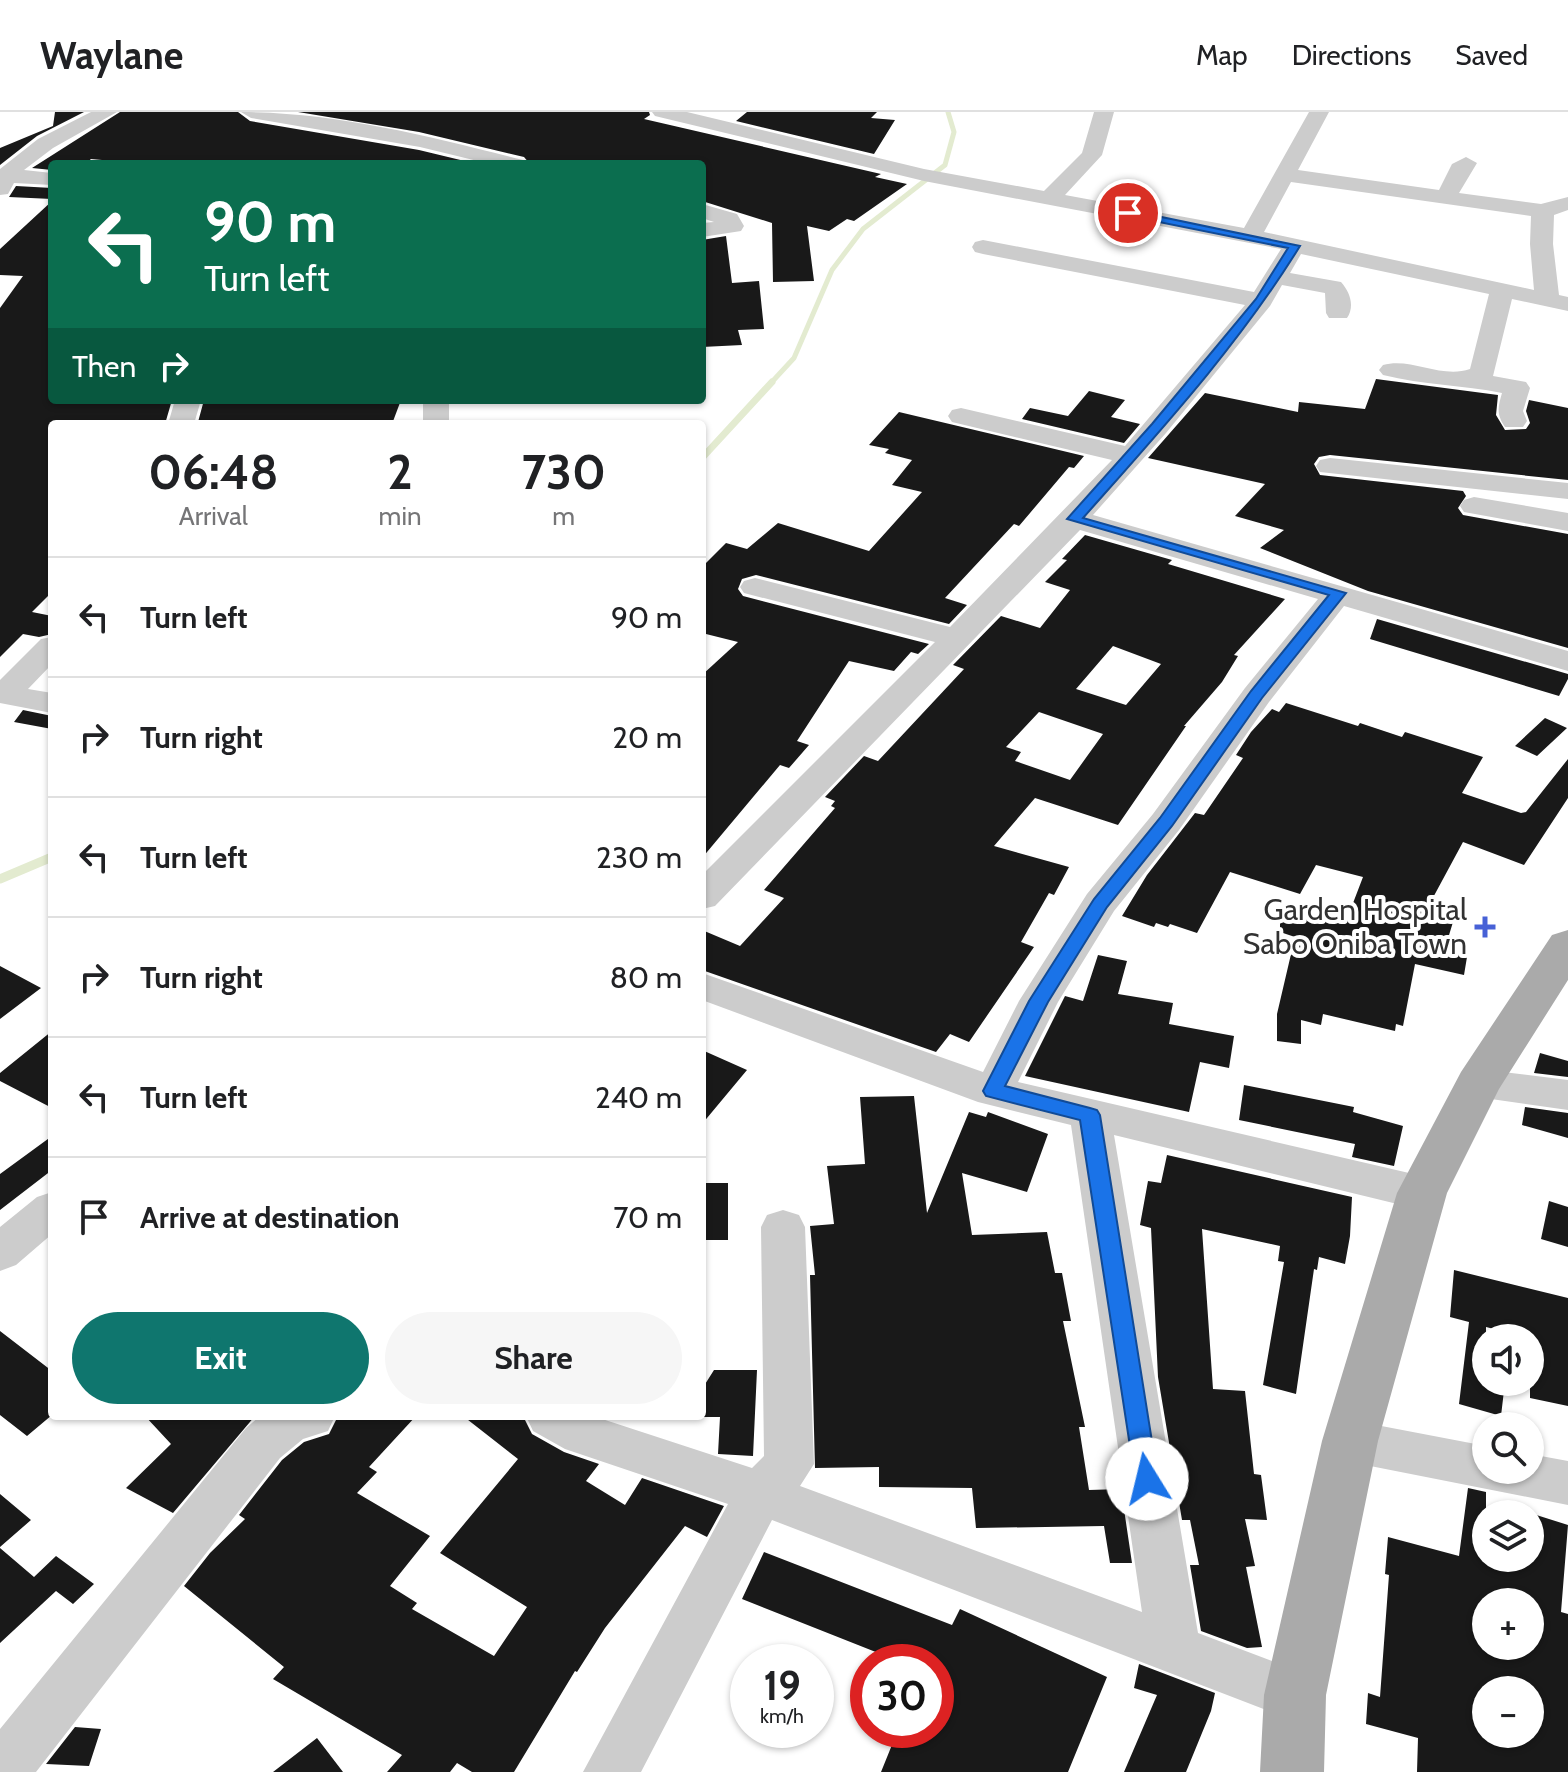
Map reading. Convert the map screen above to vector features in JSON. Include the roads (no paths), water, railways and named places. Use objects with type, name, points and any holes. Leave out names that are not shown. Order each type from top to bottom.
[{"type":"main road","points":[[1292,1772],[1295,1695],[1350,1441],[1422,1193],[1478,1084],[1568,945]]},
{"type":"street","points":[[1,179],[47,143],[107,112]]},
{"type":"street","points":[[251,112],[420,141],[499,160]]},
{"type":"street","points":[[662,112],[924,175],[1251,236],[1557,302],[1539,230],[1543,211]]},
{"type":"street","points":[[1049,198],[1092,155],[1104,112]]},
{"type":"street","points":[[1251,236],[1319,112]]},
{"type":"street","points":[[1446,198],[1466,163]]},
{"type":"street","points":[[1286,175],[1543,211],[1568,202]]},
{"type":"street","points":[[1,179],[48,179]]},
{"type":"street","points":[[706,212],[729,219],[733,226],[706,229]]},
{"type":"street","points":[[706,893],[1074,519],[1130,456],[1267,289],[1294,246]]},
{"type":"street","points":[[983,247],[1267,289],[1333,287],[1338,293],[1338,313]]},
{"type":"street","points":[[1471,379],[1482,373],[1502,292]]},
{"type":"street","points":[[1392,370],[1517,388],[1510,411],[1514,421]]},
{"type":"street","points":[[961,416],[1130,456]]},
{"type":"street","points":[[1330,466],[1568,491]]},
{"type":"street","points":[[1474,506],[1568,522]]},
{"type":"street","points":[[1074,519],[1568,661]]},
{"type":"street","points":[[755,587],[959,639]]},
{"type":"street","points":[[993,1091],[1039,1001],[1100,903],[1166,822],[1257,695],[1339,593]]},
{"type":"street","points":[[2,694],[48,650]]},
{"type":"street","points":[[2,694],[48,702]]},
{"type":"street","points":[[706,987],[993,1091],[1422,1193]]},
{"type":"street","points":[[1478,1084],[1568,1095]]},
{"type":"street","points":[[1090,1115],[1174,1648]]},
{"type":"street","points":[[0,1253],[48,1212]]},
{"type":"street","points":[[611,1772],[760,1493],[789,1464],[783,1227]]},
{"type":"street","points":[[1,1772],[263,1443],[288,1422],[296,1420]]},
{"type":"street","points":[[557,1420],[582,1434],[760,1493],[1295,1695]]},
{"type":"street","points":[[1350,1441],[1472,1464]]},
{"type":"street","points":[[1544,1478],[1568,1483]]},
{"type":"waterway","points":[[770,384],[794,358],[832,270],[863,229],[945,165],[954,132],[948,112]]},
{"type":"waterway","points":[[706,454],[772,382]]},
{"type":"waterway","points":[[0,879],[48,859]]},
{"type":"place","name":"Garden Hospital Sabo Oniba Town","points":[[1485,927]]}]
